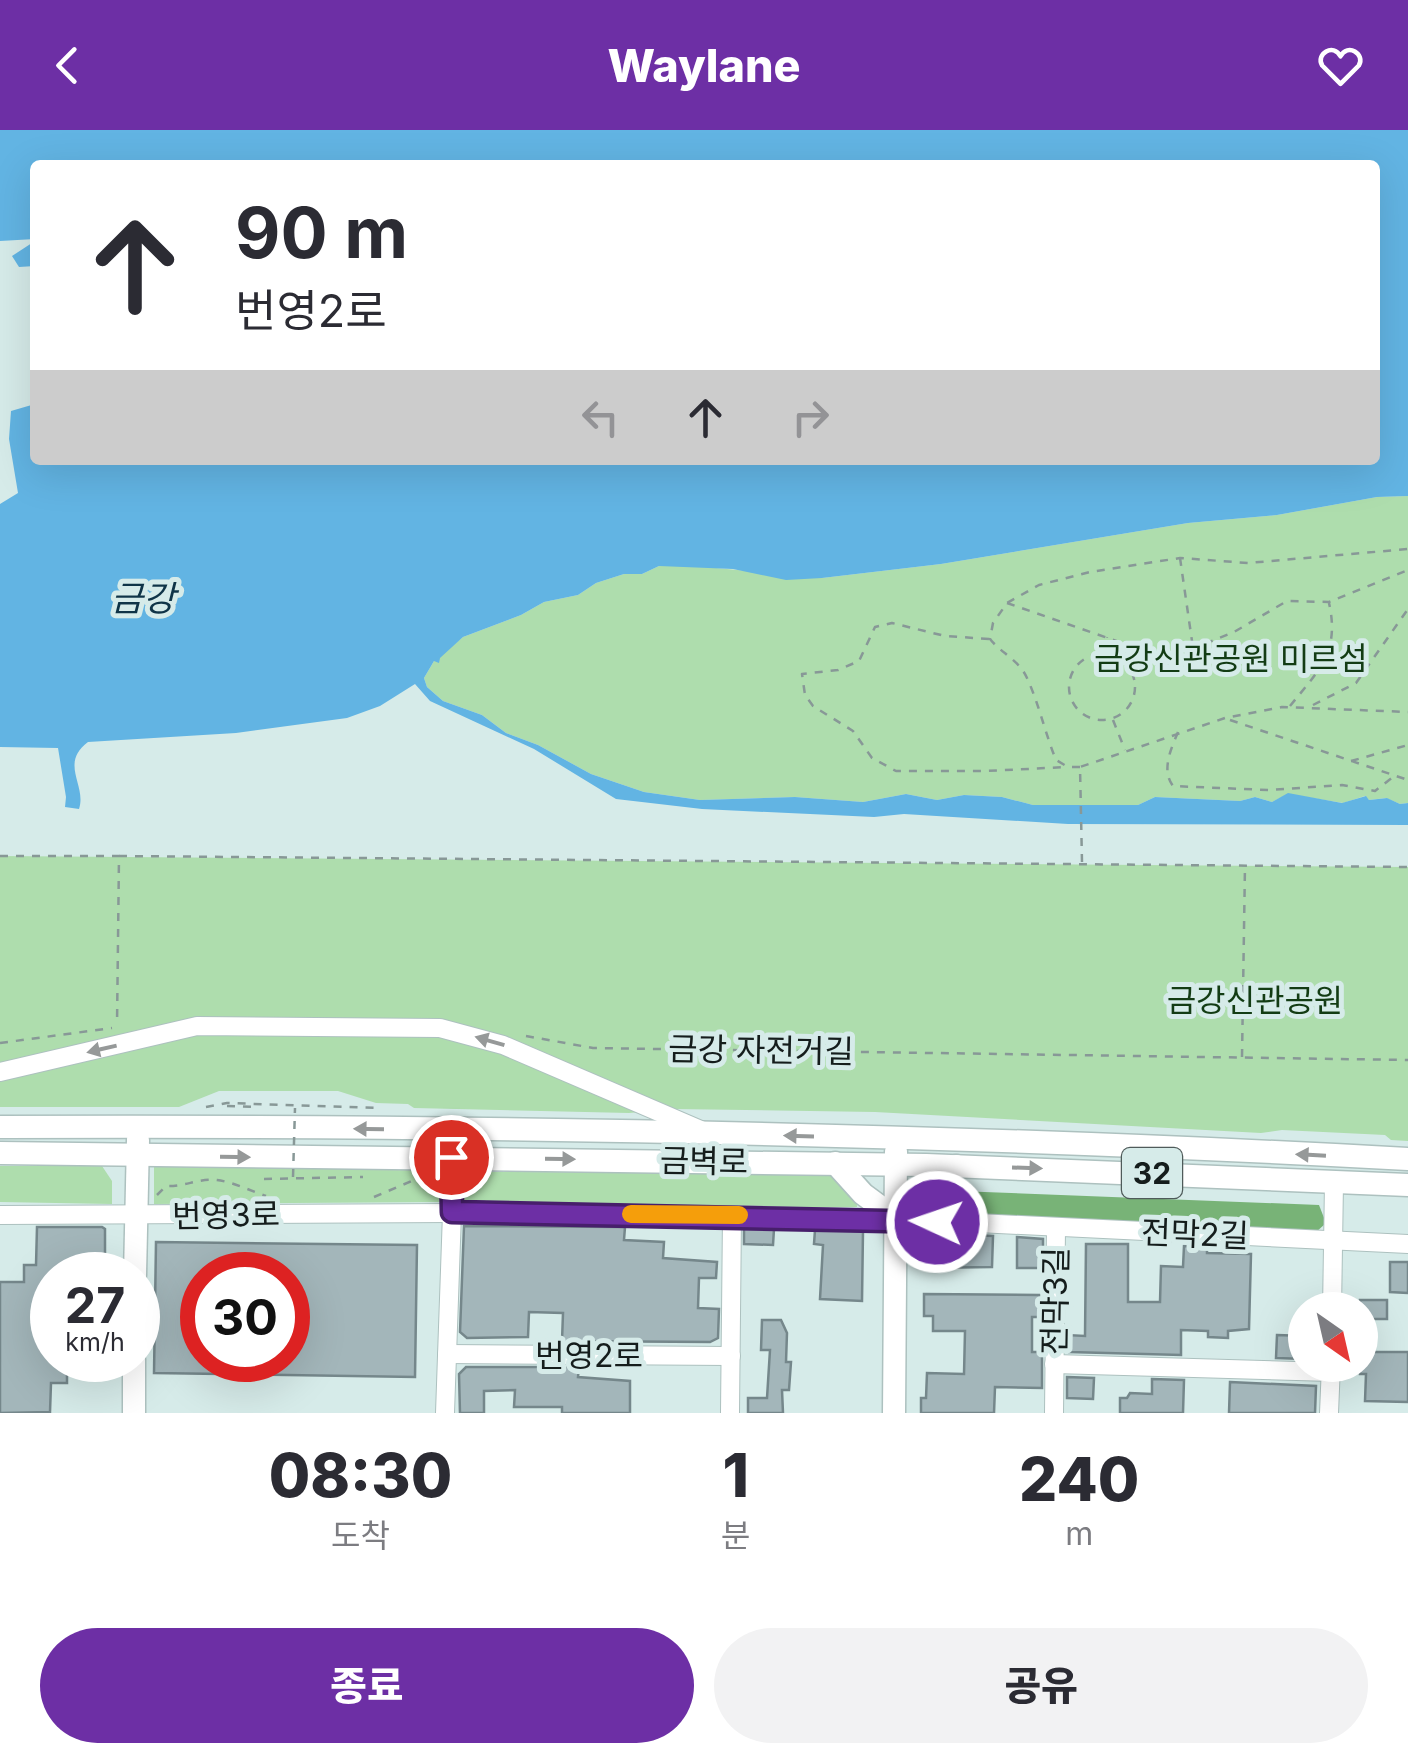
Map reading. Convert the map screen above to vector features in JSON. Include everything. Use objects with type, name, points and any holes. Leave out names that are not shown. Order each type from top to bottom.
[{"type":"main road","points":[[136,1252],[138,1126]]},
{"type":"main road","name":"금벽로","points":[[0,1127],[708,1133],[1408,1160]]},
{"type":"main road","points":[[894,1413],[896,1138]]},
{"type":"main road","name":"금벽로","points":[[0,1154],[895,1164],[1408,1186]]},
{"type":"main road","points":[[835,1163],[863,1194],[898,1219]]},
{"type":"main road","points":[[898,1219],[956,1166]]},
{"type":"main road","points":[[134,1382],[134,1413]]},
{"type":"street","points":[[0,1072],[196,1026],[440,1028],[503,1045],[708,1133]]},
{"type":"street","points":[[445,1413],[451,1157]]},
{"type":"street","points":[[1332,1292],[1334,1182]]},
{"type":"street","points":[[452,1212],[732,1215],[730,1413]]},
{"type":"street","name":"번영3로","points":[[0,1215],[452,1212]]},
{"type":"street","name":"전막3길","points":[[732,1215],[898,1219],[1056,1229],[1054,1413]]},
{"type":"street","name":"전막2길","points":[[1056,1229],[1408,1244]]},
{"type":"street","name":"번영2로","points":[[446,1354],[732,1356]]},
{"type":"street","points":[[1054,1364],[1288,1367]]},
{"type":"street","points":[[1329,1413],[1330,1382]]},
{"type":"path","points":[[1068,767],[1056,760],[1027,676],[990,638],[993,623],[1007,603],[1040,586],[1074,576],[1180,558],[1248,563],[1408,548]]},
{"type":"path","points":[[1180,558],[1193,649]]},
{"type":"path","points":[[1007,603],[1156,652],[1182,652],[1234,632],[1287,601],[1328,602],[1408,570]]},
{"type":"path","points":[[1289,708],[1325,661],[1334,638],[1328,602]]},
{"type":"path","points":[[1308,707],[1356,683],[1408,609]]},
{"type":"path","points":[[990,638],[946,636],[892,624],[875,627],[859,661],[838,670],[802,674],[801,681],[813,706],[853,730],[872,758],[896,771],[1080,767],[1225,718],[1289,708],[1408,712]]},
{"type":"path","points":[[1101,654],[1107,637]]},
{"type":"path","points":[[1101,654],[1121,660],[1135,686],[1129,706],[1112,718],[1090,718],[1074,703],[1070,693],[1074,671],[1090,656],[1101,654]]},
{"type":"path","points":[[1112,718],[1126,751]]},
{"type":"path","points":[[1225,718],[1408,780]]},
{"type":"path","points":[[1178,732],[1168,766],[1168,780],[1173,786],[1269,790],[1342,785],[1375,791],[1393,776]]},
{"type":"path","points":[[1350,762],[1408,745]]},
{"type":"path","points":[[1080,767],[1082,864]]},
{"type":"path","points":[[0,856],[1408,867]]},
{"type":"path","points":[[0,1043],[117,1027],[118,856]]},
{"type":"path","points":[[1242,1058],[1245,865]]},
{"type":"path","name":"금강 자전거길","points":[[520,1035],[593,1048],[1408,1060]]},
{"type":"path","points":[[294,1177],[295,1108]]},
{"type":"path","points":[[264,1179],[356,1178]]},
{"type":"path","points":[[154,1198],[166,1186],[218,1180],[279,1198]]},
{"type":"path","points":[[366,1199],[414,1180],[441,1192]]},
{"type":"green space","name":"금강신관공원 미르섬","points":[[1408,496],[1408,803],[1386,798],[1369,800],[1365,796],[1343,803],[1288,794],[1272,802],[1255,797],[1240,801],[1155,797],[1138,805],[1033,805],[1002,797],[964,795],[937,800],[906,794],[863,802],[795,797],[700,800],[644,792],[591,774],[538,745],[506,733],[482,715],[443,701],[427,687],[424,678],[434,661],[463,637],[544,602],[578,595],[596,583],[624,574],[642,574],[659,566],[822,578],[941,564],[1188,523]]},
{"type":"green space","name":"금강신관공원","points":[[0,856],[1408,867],[1408,1141],[1391,1140],[1385,1135],[1282,1130],[1261,1133],[875,1112],[672,1109],[629,1113],[414,1108],[408,1104],[376,1103],[338,1091],[219,1091],[179,1107],[0,1107]]},
{"type":"green space","points":[[434,1165],[445,1202],[154,1204],[154,1167]]},
{"type":"green space","points":[[0,1166],[102,1166],[112,1181],[112,1204],[0,1202]]},
{"type":"green space","points":[[482,1172],[835,1173],[856,1192],[857,1207],[468,1207],[463,1199],[463,1186]]},
{"type":"green space","points":[[957,1191],[1319,1205],[1326,1223],[1314,1234],[942,1217],[934,1211]]},
{"type":"water","name":"금강","points":[[0,130],[1408,130],[1408,496],[1188,523],[941,564],[822,578],[786,580],[733,569],[659,566],[642,574],[624,574],[596,583],[578,595],[544,602],[463,637],[439,663],[434,661],[424,678],[427,687],[443,701],[482,715],[506,733],[538,745],[591,774],[644,792],[700,800],[795,797],[863,802],[906,794],[937,800],[964,795],[1002,797],[1033,805],[1138,805],[1155,797],[1240,801],[1255,797],[1272,802],[1288,793],[1342,803],[1366,796],[1369,800],[1387,798],[1408,803],[1408,825],[1068,824],[904,814],[874,817],[702,809],[616,799],[534,749],[430,701],[415,684],[380,706],[347,718],[236,733],[88,742],[75,758],[79,809],[65,807],[58,748],[0,747],[0,504],[18,493],[9,439],[11,411],[30,405],[30,465],[1380,465],[1380,160],[30,160],[30,239],[0,241]]},
{"type":"water","points":[[30,244],[30,266],[19,267],[12,256]]},
{"type":"building","points":[[464,1226],[625,1227],[624,1240],[664,1242],[663,1258],[717,1262],[716,1278],[699,1278],[698,1308],[719,1309],[718,1338],[710,1342],[562,1341],[563,1313],[529,1312],[528,1337],[467,1338],[460,1332]]},
{"type":"building","points":[[37,1227],[105,1229],[105,1252],[36,1252]]},
{"type":"building","points":[[744,1228],[774,1229],[773,1245],[744,1244]]},
{"type":"building","points":[[815,1230],[863,1231],[862,1301],[820,1299],[823,1245],[814,1244]]},
{"type":"building","points":[[927,1233],[993,1236],[992,1267],[925,1268]]},
{"type":"building","points":[[1017,1237],[1043,1239],[1043,1268],[1017,1268]]},
{"type":"building","points":[[156,1242],[417,1245],[415,1377],[310,1375],[310,1252],[180,1252],[180,1373],[160,1373],[160,1252],[156,1252]]},
{"type":"building","points":[[1086,1244],[1128,1244],[1128,1302],[1160,1302],[1161,1266],[1183,1267],[1184,1246],[1207,1247],[1207,1253],[1251,1254],[1249,1329],[1228,1331],[1228,1338],[1208,1337],[1208,1331],[1181,1330],[1181,1355],[1069,1352],[1067,1335],[1085,1336]]},
{"type":"building","points":[[1390,1262],[1408,1262],[1408,1293],[1390,1292]]},
{"type":"building","points":[[24,1265],[30,1265],[30,1382],[67,1383],[51,1383],[50,1412],[0,1413],[0,1282],[24,1282]]},
{"type":"building","points":[[924,1294],[1039,1295],[1039,1317],[1032,1317],[1032,1352],[1042,1352],[1042,1388],[995,1387],[994,1413],[921,1413],[927,1373],[964,1374],[965,1331],[933,1331],[933,1316],[924,1316]]},
{"type":"building","points":[[1378,1300],[1387,1300],[1387,1319],[1378,1319]]},
{"type":"building","points":[[762,1320],[781,1320],[787,1333],[786,1362],[791,1362],[789,1390],[782,1390],[783,1413],[748,1413],[748,1398],[767,1398],[770,1350],[761,1350]]},
{"type":"building","points":[[1277,1335],[1288,1335],[1288,1358],[1276,1358]]},
{"type":"building","points":[[1378,1352],[1408,1352],[1408,1402],[1365,1401],[1366,1382],[1378,1382]]},
{"type":"building","points":[[466,1367],[579,1367],[578,1377],[630,1381],[630,1413],[562,1413],[562,1407],[514,1407],[515,1390],[484,1391],[484,1413],[460,1413],[459,1374]]},
{"type":"building","points":[[1067,1377],[1094,1378],[1093,1399],[1067,1398]]},
{"type":"building","points":[[1152,1379],[1184,1380],[1183,1413],[1120,1413],[1120,1398],[1127,1398],[1130,1393],[1152,1394]]},
{"type":"building","points":[[1230,1382],[1316,1386],[1315,1413],[1229,1413]]},
{"type":"slow traffic","points":[[631,1214],[739,1215]]},
{"type":"route","points":[[451,1157],[452,1212],[937,1222]]}]
